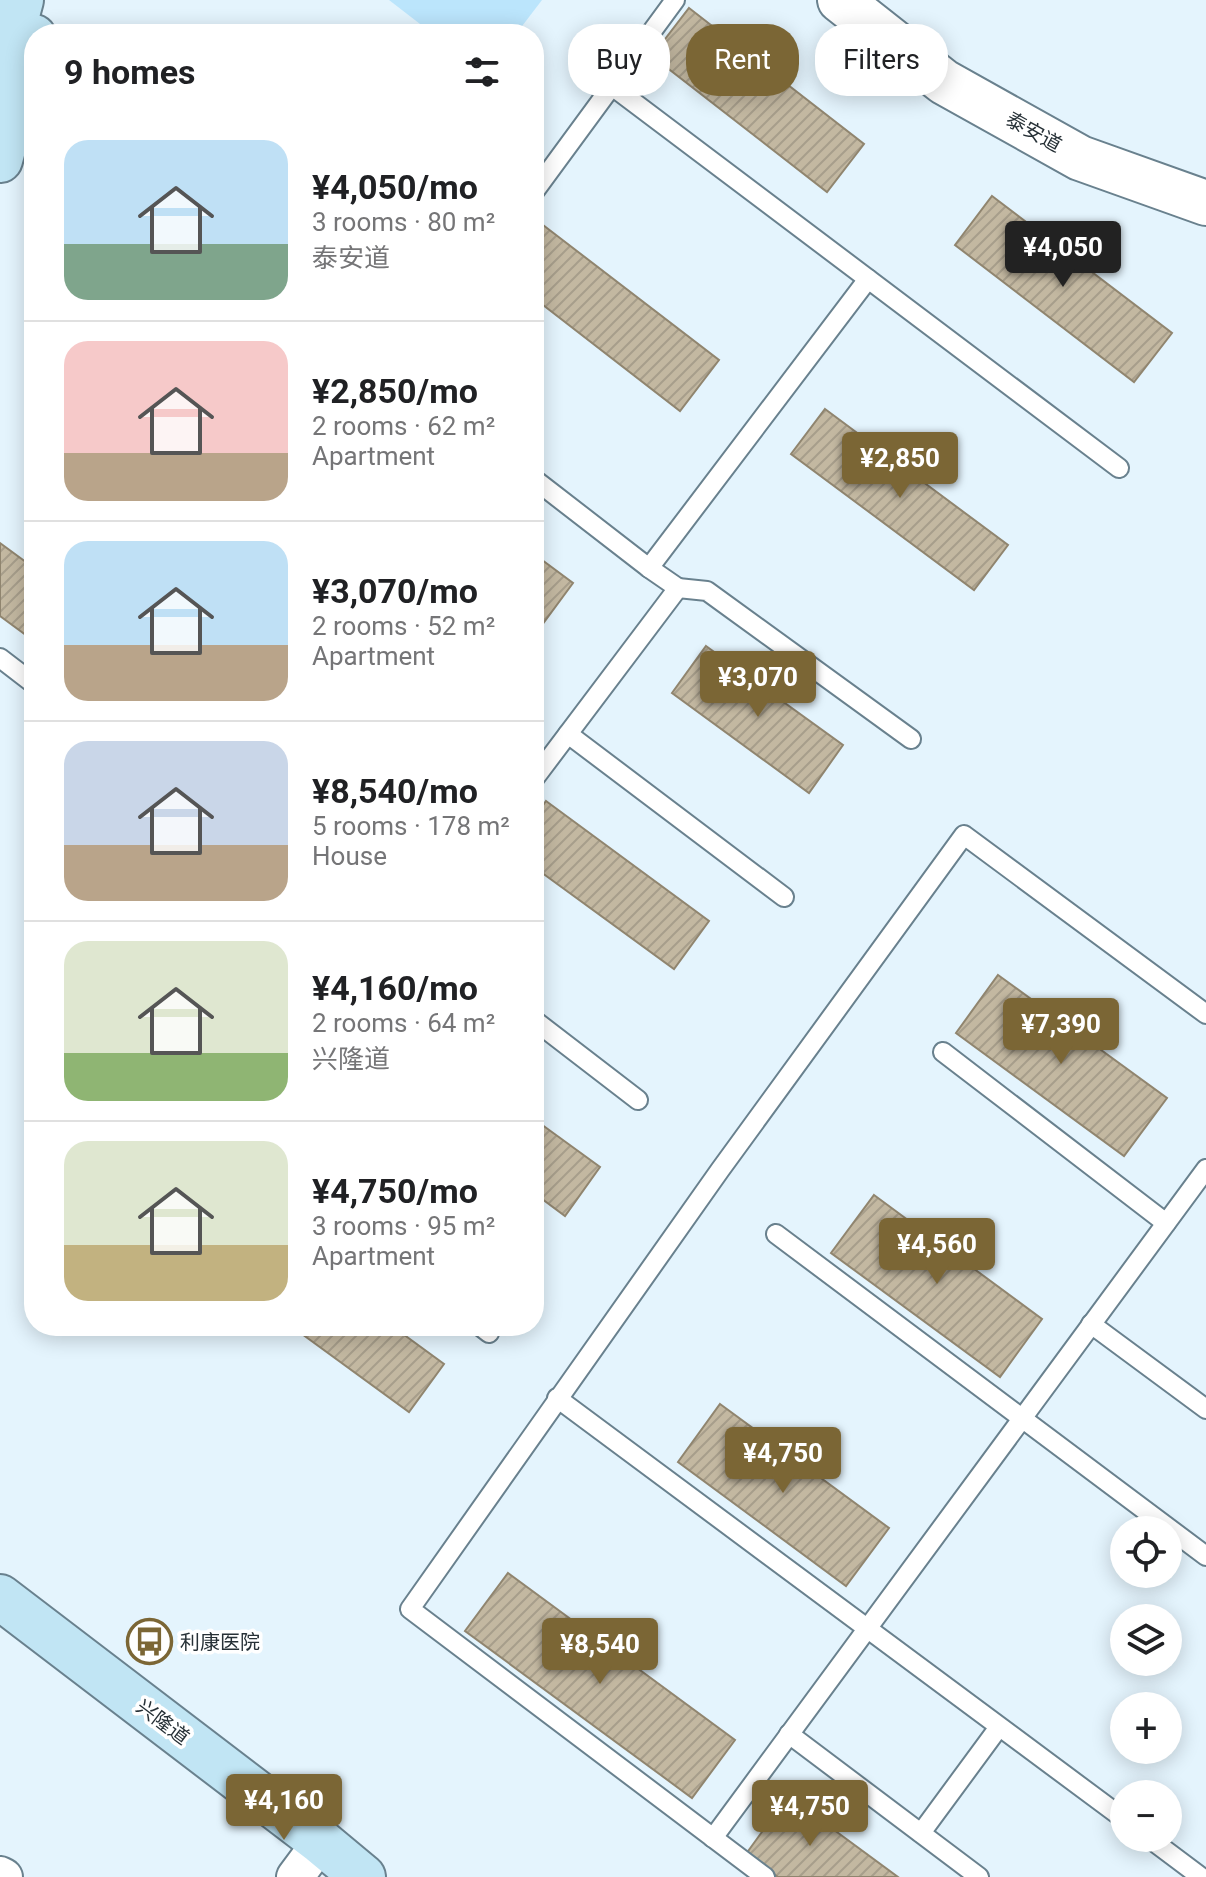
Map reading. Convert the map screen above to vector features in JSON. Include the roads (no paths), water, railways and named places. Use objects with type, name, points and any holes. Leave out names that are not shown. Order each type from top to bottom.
[{"type":"main road","points":[[0,77],[21,0]]},
{"type":"main road","points":[[37,24],[44,0]]},
{"type":"main road","points":[[0,160],[24,72]]},
{"type":"main road","name":"兴隆道","points":[[0,1597],[363,1877]]},
{"type":"street","name":"泰安道","points":[[840,0],[944,82],[1080,158],[1206,203]]},
{"type":"street","points":[[295,1877],[321,1842]]},
{"type":"lane","points":[[657,24],[675,0]]},
{"type":"lane","points":[[544,178],[605,96]]},
{"type":"lane","points":[[625,96],[1119,468]]},
{"type":"lane","points":[[649,568],[868,279]]},
{"type":"lane","points":[[544,487],[678,588],[707,591],[911,739]]},
{"type":"lane","points":[[544,766],[678,588]]},
{"type":"lane","points":[[0,658],[24,676]]},
{"type":"lane","points":[[568,734],[784,897]]},
{"type":"lane","points":[[765,1877],[410,1609],[720,1170],[964,835],[1206,1014]]},
{"type":"lane","points":[[544,1028],[638,1100]]},
{"type":"lane","points":[[943,1052],[1166,1223]]},
{"type":"lane","points":[[713,1838],[1206,1169]]},
{"type":"lane","points":[[776,1234],[1206,1556]]},
{"type":"lane","points":[[1091,1324],[1206,1409]]},
{"type":"lane","points":[[557,1398],[1110,1809]]},
{"type":"lane","points":[[921,1833],[999,1727]]},
{"type":"lane","points":[[789,1734],[979,1877]]},
{"type":"lane","points":[[1168,1852],[1201,1877]]},
{"type":"place","name":"利康医院","points":[[149,1642]]}]
